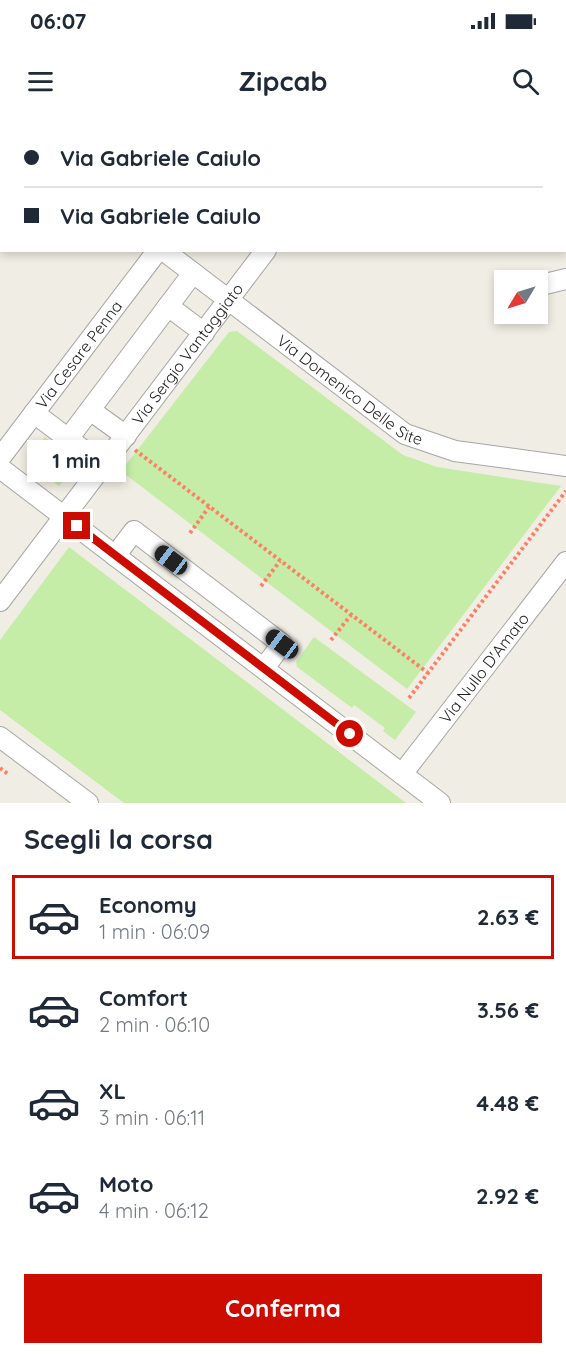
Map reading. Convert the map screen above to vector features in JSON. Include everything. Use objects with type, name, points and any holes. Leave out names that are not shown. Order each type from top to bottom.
[{"type":"street","name":"Via Cesare Penna","points":[[0,458],[156,252]]},
{"type":"street","name":"Via Domenico Delle Site","points":[[166,252],[405,434],[455,451],[566,466]]},
{"type":"street","name":"Via Sergio Vantaggiato","points":[[0,601],[104,465],[130,443],[204,333],[265,252]]},
{"type":"street","points":[[68,439],[193,273]]},
{"type":"street","points":[[548,283],[566,279]]},
{"type":"street","points":[[168,306],[204,333]]},
{"type":"street","points":[[90,410],[130,443]]},
{"type":"street","points":[[34,414],[104,465]]},
{"type":"street","points":[[0,468],[440,803]]},
{"type":"street","points":[[116,556],[134,531],[282,644],[264,668]]},
{"type":"street","name":"Via Nullo D'Amato","points":[[402,774],[566,562]]},
{"type":"street","points":[[1,741],[88,803]]},
{"type":"path","points":[[130,443],[209,507],[428,673]]},
{"type":"path","points":[[409,698],[566,491]]},
{"type":"path","points":[[190,533],[209,507]]},
{"type":"path","points":[[261,586],[280,561]]},
{"type":"path","points":[[331,640],[351,615]]},
{"type":"path","points":[[0,768],[8,774]]},
{"type":"green space","points":[[237,331],[403,455],[437,467],[561,486],[407,689],[121,471],[229,332]]},
{"type":"green space","points":[[45,437],[77,462],[59,486],[26,461]]},
{"type":"green space","points":[[69,547],[406,803],[124,803],[0,710],[0,640]]},
{"type":"green space","points":[[314,637],[416,712],[395,740],[383,731],[385,728],[354,705],[352,708],[297,667],[296,662]]},
{"type":"route","points":[[77,526],[350,734]]}]
